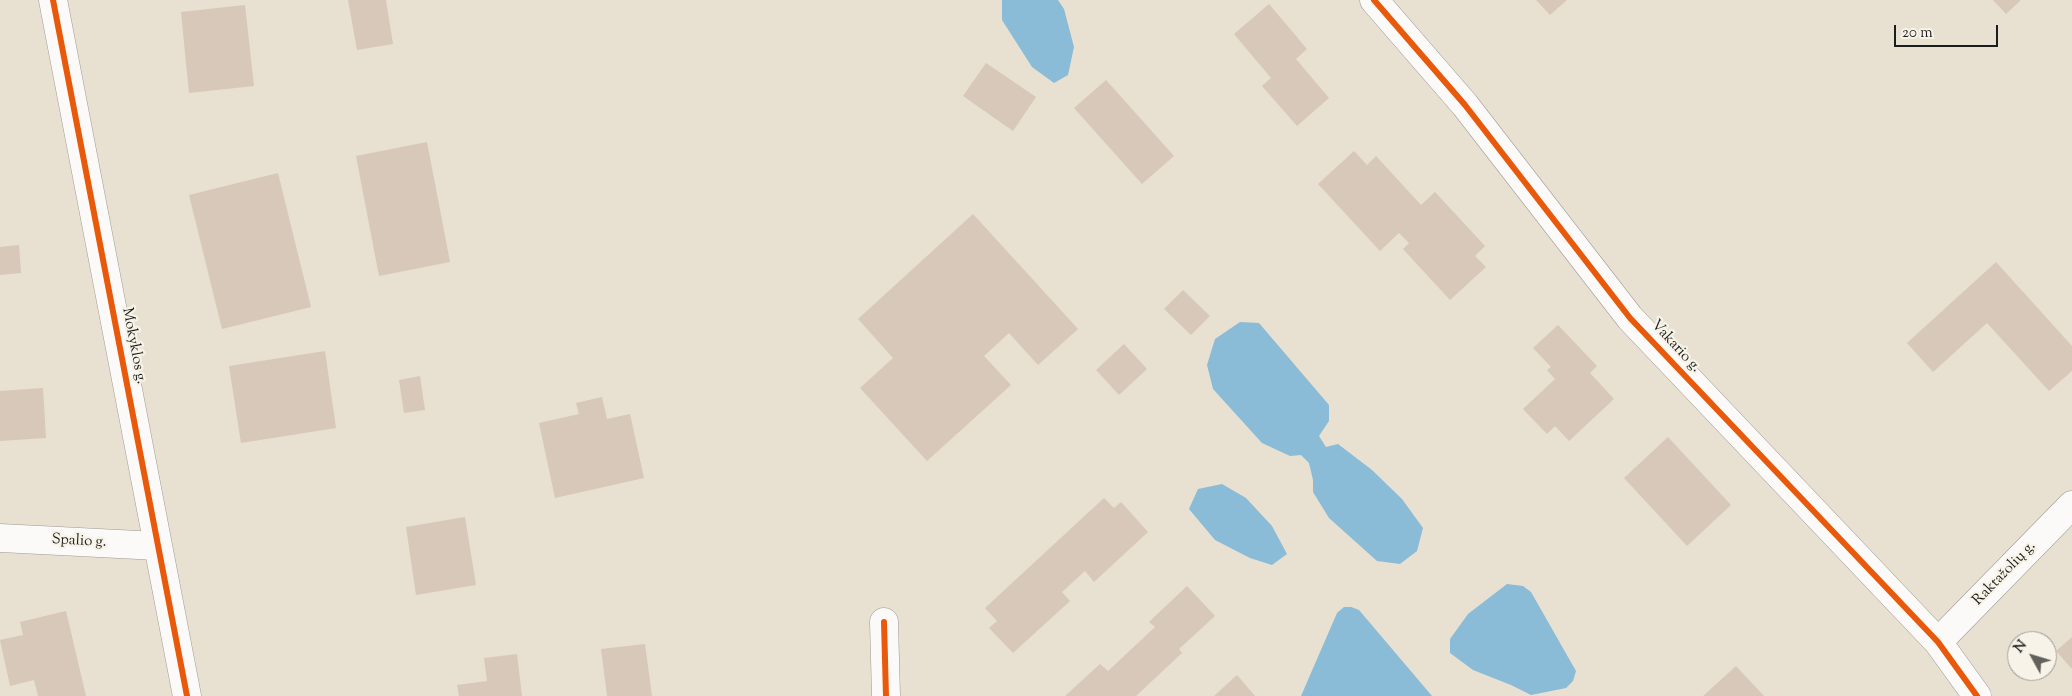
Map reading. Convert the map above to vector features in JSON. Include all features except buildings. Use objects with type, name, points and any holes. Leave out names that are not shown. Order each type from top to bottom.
[{"type":"street","name":"Mokyklos g.","points":[[53,0],[187,696]]},
{"type":"street","name":"Vakario g.","points":[[1374,0],[1465,105],[1630,318],[1938,642],[1977,696]]},
{"type":"street","name":"Raktažolių g.","points":[[1938,642],[2072,505]]},
{"type":"street","name":"Spalio g.","points":[[0,538],[158,546]]},
{"type":"street","points":[[884,622],[886,696]]},
{"type":"water","points":[[1002,0],[1058,0],[1064,9],[1074,47],[1068,75],[1054,83],[1032,67],[1002,20]]},
{"type":"water","points":[[1240,322],[1259,323],[1329,405],[1329,421],[1319,436],[1326,447],[1338,444],[1372,470],[1402,499],[1423,528],[1417,551],[1400,564],[1377,561],[1329,518],[1313,492],[1313,480],[1309,463],[1301,455],[1290,456],[1262,443],[1213,389],[1207,365],[1215,339]]},
{"type":"water","points":[[1222,484],[1246,498],[1272,526],[1287,554],[1272,565],[1250,558],[1215,540],[1189,509],[1198,489]]},
{"type":"water","points":[[1507,584],[1523,586],[1531,592],[1576,671],[1573,681],[1566,688],[1531,695],[1473,670],[1450,653],[1450,639],[1468,614]]},
{"type":"water","points":[[1344,607],[1359,610],[1432,696],[1301,696],[1337,613]]},
{"type":"cycle path","points":[[53,0],[187,696]]},
{"type":"cycle path","points":[[1374,0],[1465,105],[1630,318],[1938,642],[1977,696]]},
{"type":"cycle path","points":[[884,622],[886,696]]}]
